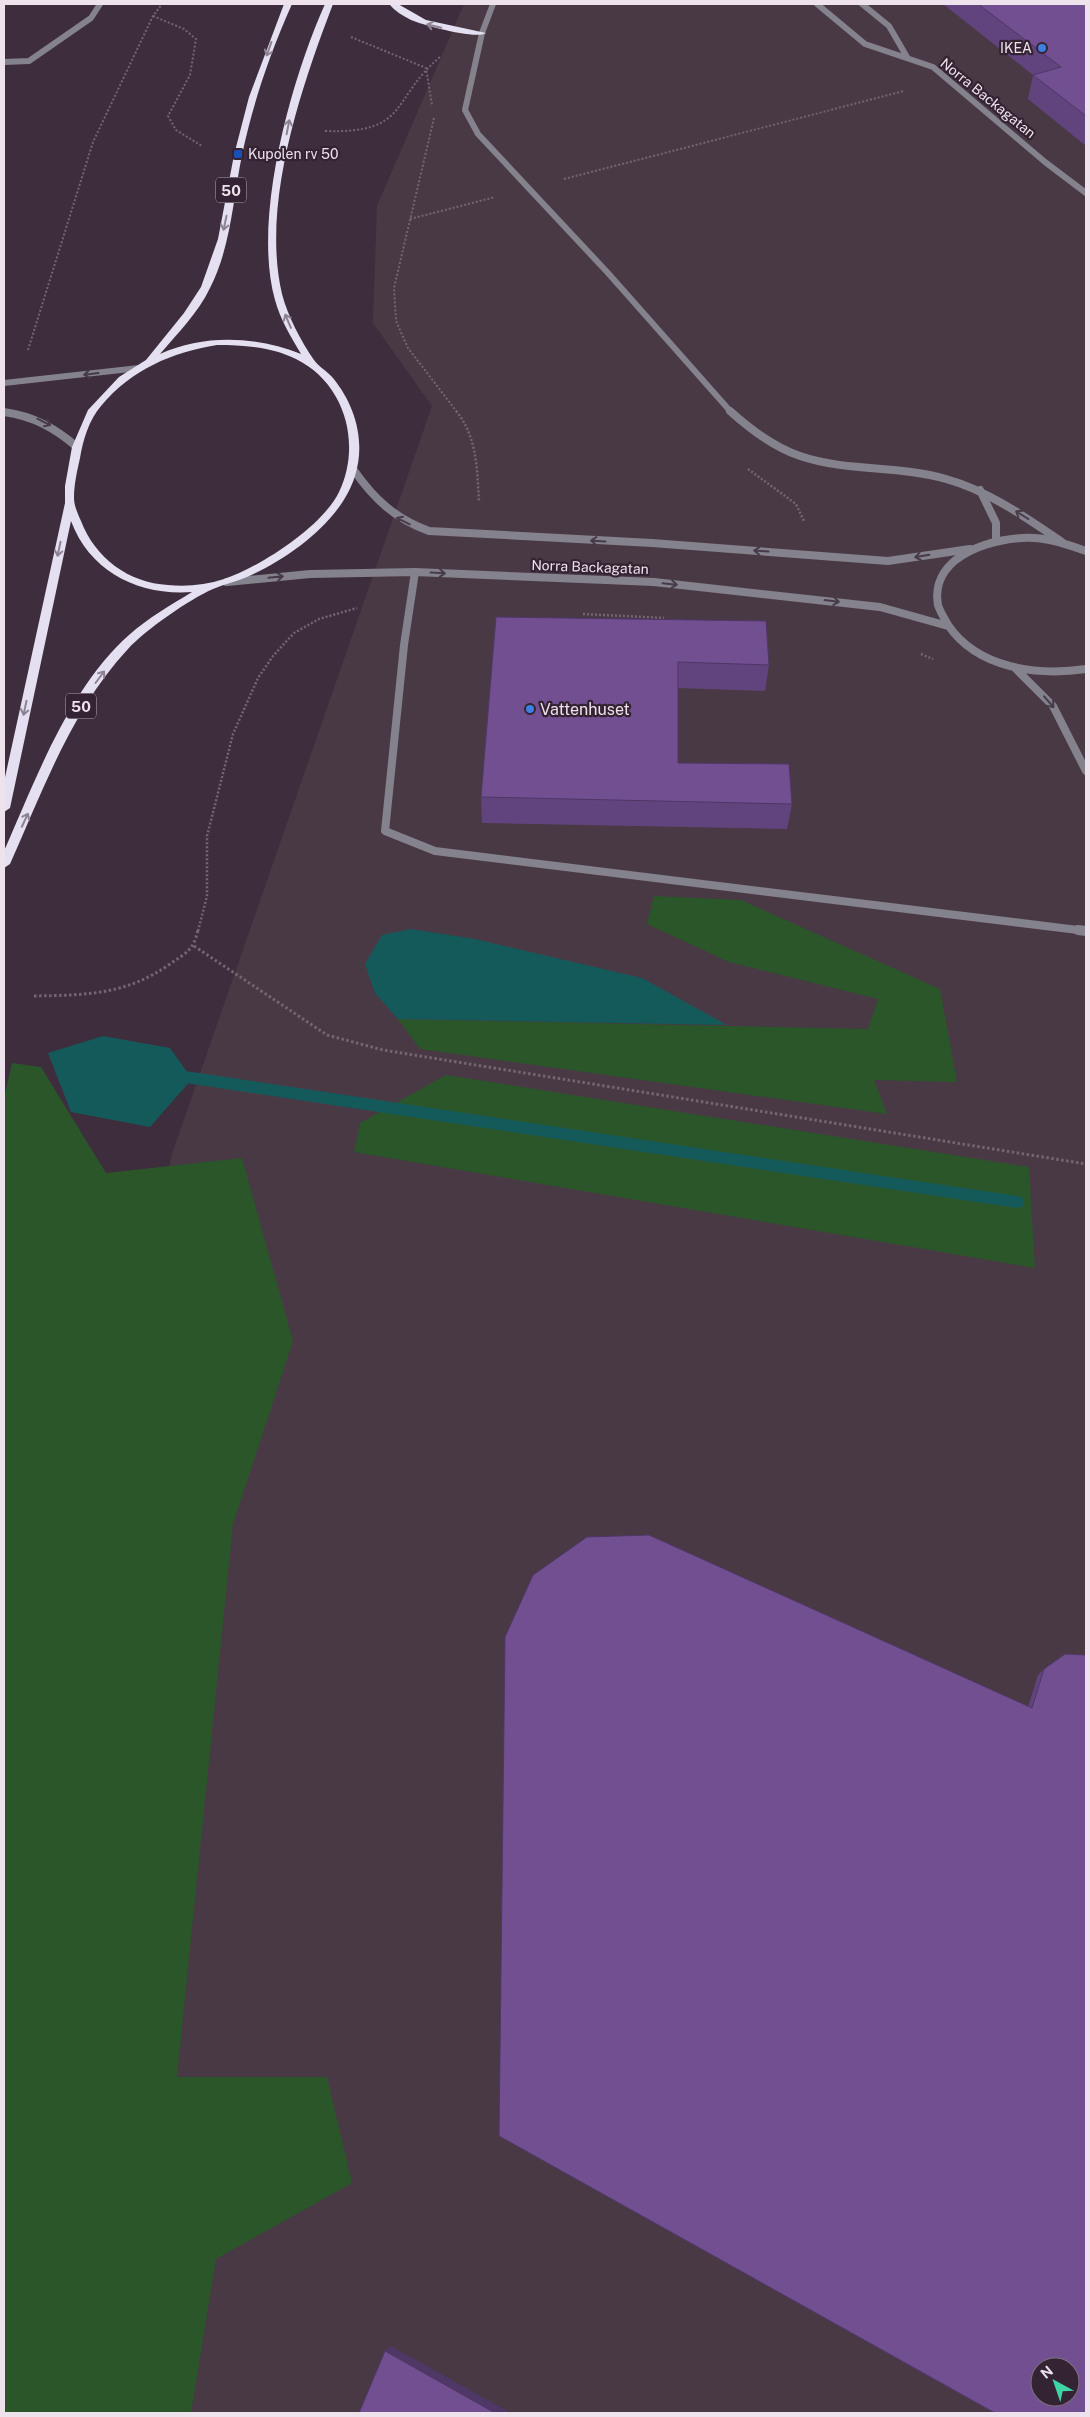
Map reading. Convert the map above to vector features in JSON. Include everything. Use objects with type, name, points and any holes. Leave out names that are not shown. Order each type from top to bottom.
[{"type":"highway","name":"50","points":[[143,365],[205,288],[217,258],[238,154],[253,94],[274,34],[288,4]]},
{"type":"highway","points":[[69,501],[79,534],[100,561],[112,572],[145,586],[172,589],[208,587],[227,582],[263,566],[312,529],[332,510],[343,493],[353,469],[356,451],[355,429],[340,393],[311,363],[288,322],[277,293],[272,254],[272,214],[293,103],[317,30],[329,4]]},
{"type":"highway","points":[[393,4],[404,14],[432,26],[482,33]]},
{"type":"highway","points":[[4,808],[69,501],[77,447],[95,406],[114,386],[143,365],[180,348],[198,344],[226,342],[272,348],[311,363]]},
{"type":"highway","name":"50","points":[[4,864],[75,714],[99,678],[125,646],[152,623],[208,587]]},
{"type":"street","points":[[4,62],[30,61],[91,18],[100,4]]},
{"type":"street","points":[[493,4],[482,33],[465,110],[478,134],[530,188],[723,404],[755,434],[782,449],[808,459],[943,478],[980,490],[1062,542],[1086,551]]},
{"type":"street","name":"Norra Backagatan","points":[[817,4],[865,44],[907,57],[933,68],[1045,162],[1086,193]]},
{"type":"street","points":[[862,4],[889,26],[907,57]]},
{"type":"street","points":[[4,383],[143,365]]},
{"type":"street","points":[[4,412],[34,417],[55,428],[77,447]]},
{"type":"street","name":"Norra Backagatan","points":[[353,469],[380,505],[405,523],[429,531],[473,535],[652,543],[888,561],[970,549]]},
{"type":"street","points":[[980,490],[996,522],[996,540]]},
{"type":"street","points":[[1062,542],[1029,538],[996,540],[970,549],[950,564],[939,583],[938,604],[948,626],[965,644],[988,658],[1015,668],[1050,672],[1086,668]]},
{"type":"street","points":[[416,572],[410,602],[385,831],[435,851],[1086,931]]},
{"type":"street","name":"Norra Backagatan","points":[[227,582],[310,574],[416,572],[654,582],[880,607],[948,626]]},
{"type":"street","points":[[1015,668],[1053,706],[1086,771]]},
{"type":"path","points":[[28,351],[93,142],[153,16],[162,4]]},
{"type":"path","points":[[153,16],[184,30],[196,39],[190,75],[168,116],[176,130],[202,146]]},
{"type":"path","points":[[349,36],[426,68]]},
{"type":"path","points":[[426,68],[432,106]]},
{"type":"path","points":[[325,132],[352,132],[374,127],[394,114],[426,68]]},
{"type":"path","points":[[410,219],[947,80]]},
{"type":"path","points":[[434,116],[394,288],[396,321],[408,348],[463,419],[476,452],[479,504],[473,535]]},
{"type":"path","points":[[34,996],[90,994],[129,987],[164,967],[194,946],[207,896],[207,836],[232,734],[258,678],[294,633],[319,619],[346,610],[410,602]]},
{"type":"path","points":[[579,614],[668,618]]},
{"type":"path","points":[[916,653],[941,662]]},
{"type":"path","points":[[194,946],[328,1035],[383,1050],[1086,1164]]},
{"type":"shaded area","points":[[464,4],[1086,4],[1086,2413],[4,2413],[4,1905],[172,1154],[432,406],[373,323],[377,206]]},
{"type":"shaded area","points":[[654,896],[741,900],[940,989],[957,1082],[874,1080],[887,1114],[420,1049],[398,1019],[868,1029],[878,999],[729,962],[647,924]]},
{"type":"shaded area","points":[[411,929],[475,939],[642,978],[727,1025],[398,1019],[375,993],[365,964],[382,935]]},
{"type":"shaded area","points":[[103,1036],[170,1048],[192,1079],[150,1127],[71,1112],[48,1053]]},
{"type":"shaded area","points":[[12,1063],[41,1067],[106,1173],[242,1158],[293,1341],[233,1524],[177,2077],[327,2077],[352,2183],[216,2259],[191,2413],[4,2413],[4,1098]]},
{"type":"shaded area","points":[[446,1075],[1029,1167],[1035,1268],[354,1152],[360,1123]]},
{"type":"building","points":[[978,4],[1086,4],[1086,116],[1033,75],[1061,67]]},
{"type":"building","points":[[496,617],[766,621],[769,665],[678,662],[678,763],[789,764],[792,804],[481,797]]},
{"type":"building","points":[[649,1535],[1032,1708],[1044,1669],[1065,1654],[1086,1655],[1086,2413],[995,2413],[499,2136],[505,1637],[533,1575],[587,1537]]},
{"type":"building","points":[[385,2351],[495,2413],[359,2413]]},
{"type":"waterway","points":[[172,1075],[1017,1202]]},
{"type":"place","name":"IKEA","points":[[1042,48]]},
{"type":"place","name":"Kupolen rv 50","points":[[238,154]]},
{"type":"place","name":"Vattenhuset","points":[[530,709]]}]
